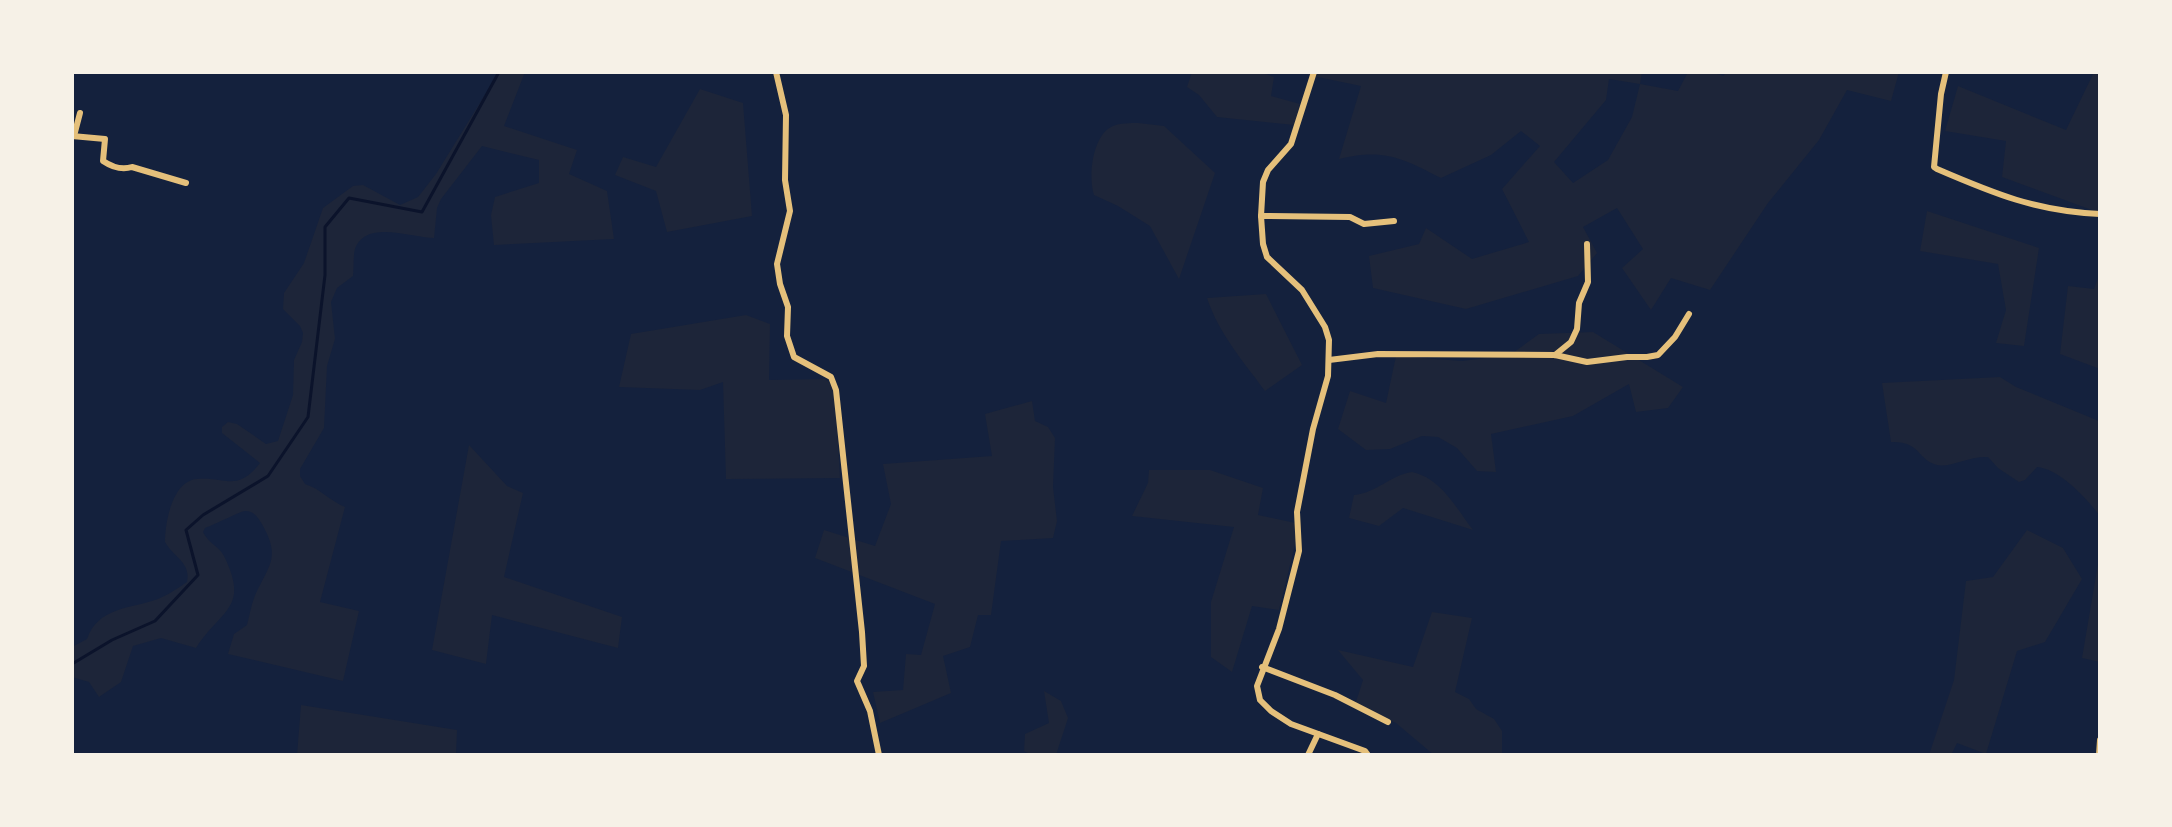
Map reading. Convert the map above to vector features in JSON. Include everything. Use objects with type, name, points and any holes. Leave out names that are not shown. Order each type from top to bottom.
[{"type":"street","points":[[776,72],[786,115],[785,180],[790,211],[777,264],[788,307],[787,336],[794,357],[831,377],[836,390],[862,632],[864,666],[857,681],[870,711],[879,755]]},
{"type":"street","points":[[1314,72],[1291,144],[1268,170],[1263,182],[1261,216],[1267,257],[1315,307],[1329,340],[1329,360],[1297,512],[1299,551],[1279,629],[1257,686],[1260,700],[1291,724],[1365,751],[1368,755]]},
{"type":"street","points":[[1946,72],[1934,167],[1999,196],[2033,206],[2062,212],[2100,214]]},
{"type":"street","points":[[80,113],[73,136],[105,139],[103,161],[106,163],[124,170],[132,167],[186,183]]},
{"type":"street","points":[[1261,216],[1350,217],[1364,224],[1394,221]]},
{"type":"street","points":[[1555,355],[1571,342],[1577,329],[1579,303],[1588,282],[1587,244]]},
{"type":"street","points":[[1329,360],[1378,354],[1555,355],[1587,362],[1658,355],[1675,337],[1689,314]]},
{"type":"street","points":[[1262,667],[1335,695],[1388,722]]},
{"type":"street","points":[[1308,755],[1318,734]]},
{"type":"street","points":[[2099,755],[2100,740]]},
{"type":"shaded area","points":[[499,72],[525,72],[504,126],[577,150],[569,174],[607,191],[614,239],[494,245],[491,215],[495,197],[539,183],[539,160],[482,146],[441,199],[434,238],[379,232],[361,240],[355,249],[353,276],[337,288],[331,302],[335,339],[327,366],[324,428],[300,469],[305,484],[345,507],[320,602],[359,611],[343,681],[228,654],[234,634],[247,625],[272,552],[258,518],[245,511],[205,528],[203,532],[222,553],[231,574],[233,598],[223,616],[196,648],[161,638],[133,646],[121,682],[99,697],[89,682],[72,677],[72,647],[87,639],[92,629],[107,615],[158,599],[187,582],[187,570],[165,542],[166,524],[181,487],[197,479],[230,481],[244,478],[260,463],[222,433],[222,427],[228,422],[237,424],[266,444],[278,441],[293,395],[294,360],[303,333],[283,309],[284,293],[304,263],[323,208],[353,186],[363,185],[400,205],[418,197],[436,174]]},
{"type":"shaded area","points":[[1192,72],[1260,72],[1274,77],[1271,96],[1300,104],[1294,125],[1217,117],[1199,95],[1187,87]]},
{"type":"shaded area","points":[[1308,72],[1642,72],[1640,84],[1678,91],[1688,72],[1711,72],[1724,76],[1725,72],[1899,72],[1891,101],[1847,90],[1819,140],[1768,203],[1710,290],[1671,278],[1651,310],[1622,268],[1643,249],[1617,208],[1583,227],[1597,253],[1578,276],[1466,309],[1373,288],[1369,256],[1419,244],[1426,228],[1472,259],[1529,242],[1502,189],[1540,146],[1521,131],[1491,155],[1441,178],[1392,157],[1368,155],[1339,159],[1361,86],[1308,75]],"holes":[[[1609,79],[1640,84],[1632,117],[1608,160],[1573,183],[1554,162],[1606,100]]]},
{"type":"shaded area","points":[[2094,72],[2100,72],[2100,213],[2002,177],[2006,141],[1945,131],[1958,86],[2066,130]]},
{"type":"shaded area","points":[[700,89],[743,103],[752,216],[667,232],[656,191],[615,175],[623,157],[656,167]]},
{"type":"shaded area","points":[[1138,123],[1164,126],[1215,173],[1179,279],[1150,226],[1094,195],[1091,178],[1093,157],[1100,138],[1113,126]]},
{"type":"shaded area","points":[[1927,211],[2039,248],[2024,346],[1996,343],[2006,310],[1998,264],[1920,251]]},
{"type":"shaded area","points":[[2100,273],[2100,369],[2060,354],[2068,286],[2094,289]]},
{"type":"shaded area","points":[[1266,294],[1302,365],[1265,391],[1225,335],[1207,298]]},
{"type":"shaded area","points":[[746,315],[770,324],[769,380],[825,379],[835,387],[840,478],[726,479],[723,382],[700,390],[619,387],[631,334]]},
{"type":"shaded area","points":[[1593,332],[1683,387],[1668,408],[1636,412],[1629,384],[1573,416],[1491,434],[1496,472],[1477,471],[1457,448],[1438,437],[1422,436],[1390,449],[1366,450],[1338,429],[1350,391],[1386,403],[1396,356],[1462,361],[1510,355],[1539,334]]},
{"type":"shaded area","points":[[2000,377],[2016,387],[2099,421],[2100,416],[2100,516],[2072,486],[2046,469],[2037,467],[2019,482],[1988,457],[1937,465],[1908,444],[1891,442],[1882,383]]},
{"type":"shaded area","points":[[1032,401],[1035,421],[1048,427],[1055,438],[1053,487],[1057,521],[1053,538],[1001,541],[991,615],[978,615],[970,647],[943,656],[951,693],[880,723],[873,692],[903,690],[906,654],[921,655],[935,604],[815,558],[824,530],[875,546],[891,504],[883,464],[992,456],[985,414]]},
{"type":"shaded area","points":[[469,445],[507,486],[523,493],[504,577],[622,617],[618,648],[492,615],[486,664],[432,650]]},
{"type":"shaded area","points":[[1149,470],[1210,470],[1263,488],[1258,515],[1300,524],[1279,610],[1252,606],[1232,672],[1211,657],[1211,602],[1234,527],[1132,516],[1148,483]]},
{"type":"shaded area","points":[[1412,472],[1440,487],[1473,530],[1403,508],[1379,526],[1349,518],[1354,495]]},
{"type":"shaded area","points":[[2027,530],[2063,548],[2082,579],[2045,642],[2017,651],[1986,754],[1957,743],[1951,755],[1929,755],[1954,680],[1966,581],[1993,577]]},
{"type":"shaded area","points":[[2099,558],[2100,662],[2082,658]]},
{"type":"shaded area","points":[[1432,612],[1472,618],[1455,692],[1494,719],[1502,731],[1502,755],[1434,755],[1396,723],[1355,705],[1363,680],[1338,650],[1413,667]]},
{"type":"shaded area","points":[[1044,691],[1061,701],[1068,718],[1056,755],[1031,755],[1024,751],[1025,734],[1049,723]]},
{"type":"shaded area","points":[[301,705],[457,730],[456,755],[297,755]]},
{"type":"waterway","points":[[72,664],[112,640],[155,621],[198,575],[186,530],[203,515],[268,476],[308,417],[325,275],[325,227],[349,198],[422,212],[499,72]]}]
